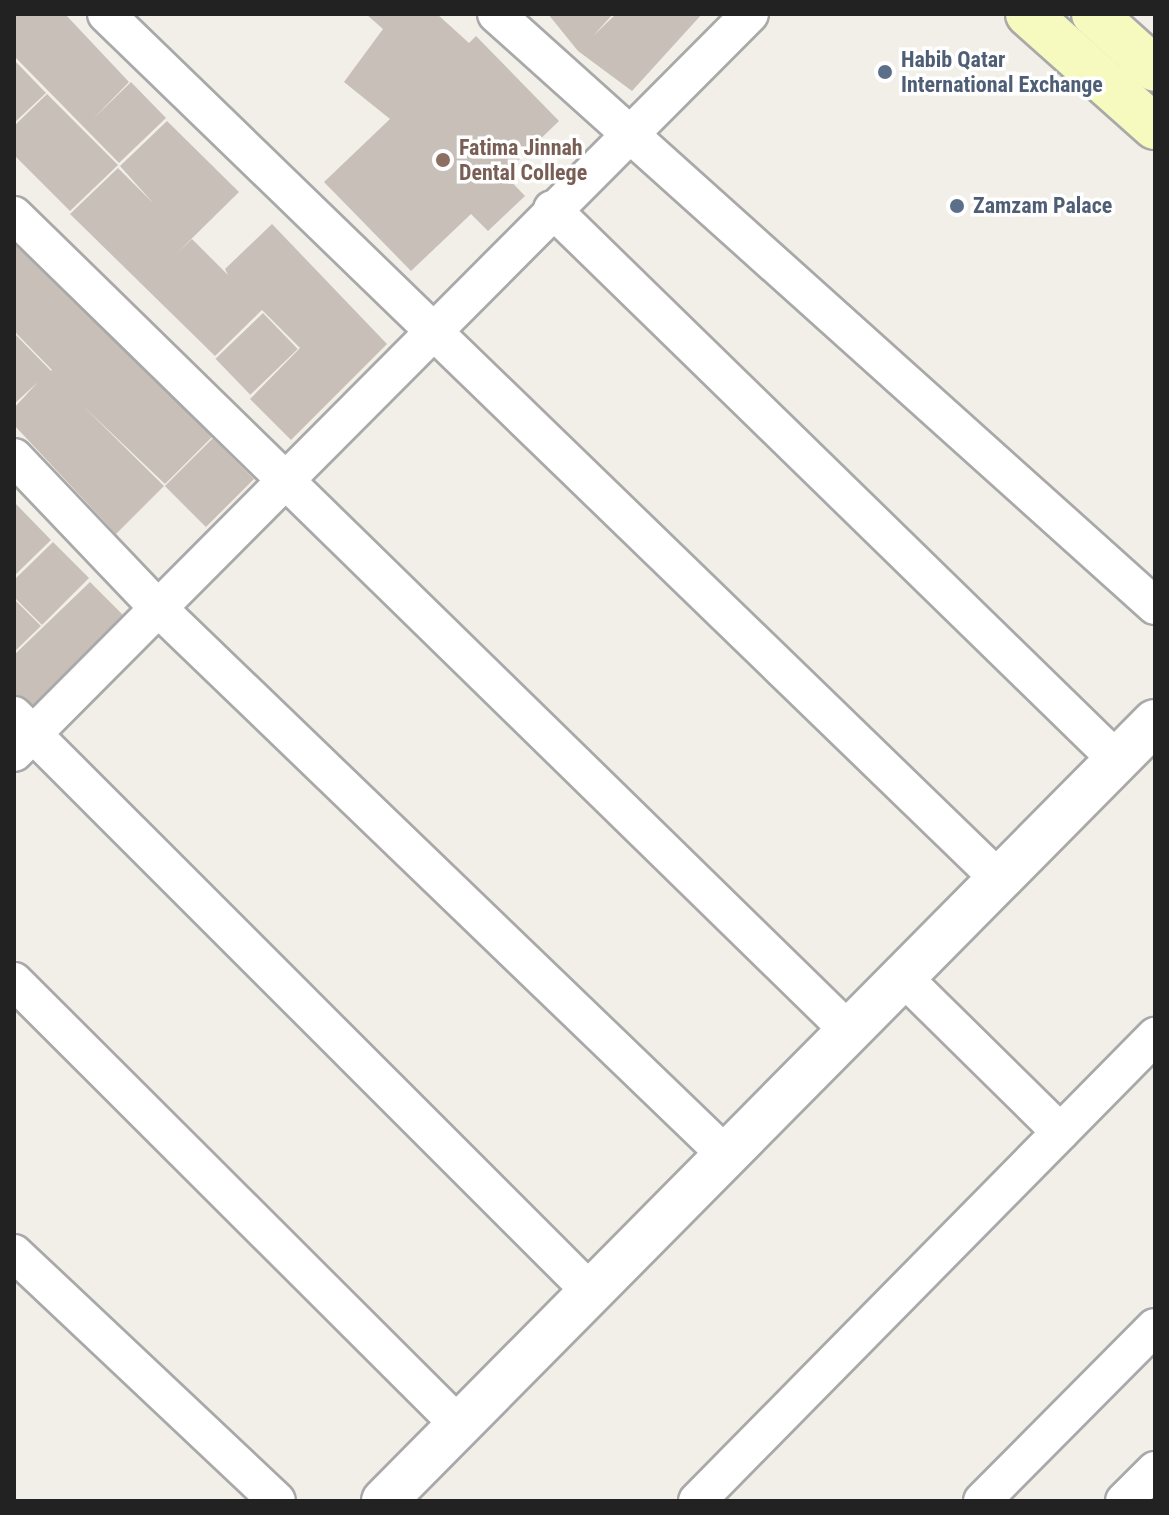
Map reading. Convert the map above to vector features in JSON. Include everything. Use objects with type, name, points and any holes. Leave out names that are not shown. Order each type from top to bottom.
[{"type":"main road","points":[[1028,14],[1155,127]]},
{"type":"main road","points":[[1094,14],[1155,69]]},
{"type":"street","points":[[106,14],[435,328],[999,879]]},
{"type":"street","points":[[496,14],[1155,606]]},
{"type":"street","points":[[591,1292],[20,734],[284,480],[750,14]]},
{"type":"street","points":[[384,1501],[999,879],[1142,740],[552,209]]},
{"type":"street","points":[[14,215],[849,1031]]},
{"type":"street","points":[[14,457],[156,606],[726,1155]]},
{"type":"street","points":[[903,977],[1060,1132]]},
{"type":"street","points":[[14,981],[459,1425]]},
{"type":"street","points":[[697,1501],[1155,1036]]},
{"type":"street","points":[[14,1253],[277,1501]]},
{"type":"street","points":[[982,1501],[1155,1327]]},
{"type":"street","points":[[1124,1501],[1155,1470]]},
{"type":"building","points":[[14,14],[65,14],[129,82],[93,119],[131,82],[166,118],[119,163],[14,56]]},
{"type":"building","points":[[366,14],[437,14],[469,43],[476,36],[559,121],[504,174],[525,196],[488,231],[471,214],[411,271],[324,182],[390,119],[344,82],[383,29]]},
{"type":"building","points":[[548,14],[613,14],[593,36],[616,14],[702,14],[632,91],[578,51]]},
{"type":"building","points":[[14,60],[46,93],[14,123]]},
{"type":"building","points":[[47,94],[118,165],[70,211],[14,155],[14,126]]},
{"type":"building","points":[[167,121],[239,192],[175,255],[192,239],[228,275],[225,269],[272,224],[387,344],[291,440],[250,399],[300,348],[262,310],[215,356],[70,214],[118,168],[154,204],[120,166]]},
{"type":"building","points":[[14,233],[213,436],[165,484],[81,404],[164,486],[116,534],[14,425],[14,408],[38,382],[14,404]],"holes":[[[16,333],[51,371],[15,334]]]},
{"type":"building","points":[[263,313],[298,349],[250,395],[216,359]]},
{"type":"building","points":[[213,438],[254,479],[206,527],[165,486]]},
{"type":"building","points":[[14,502],[51,540],[14,576]]},
{"type":"building","points":[[53,542],[89,578],[42,625],[14,597],[14,580]]},
{"type":"building","points":[[90,582],[126,618],[29,710],[14,695],[14,655]]},
{"type":"building","points":[[14,599],[41,626],[14,652]]},
{"type":"place","name":"Habib Qatar International Exchange","points":[[885,72]]},
{"type":"place","name":"Fatima Jinnah Dental College","points":[[443,160]]},
{"type":"place","name":"Zamzam Palace","points":[[957,206]]}]
